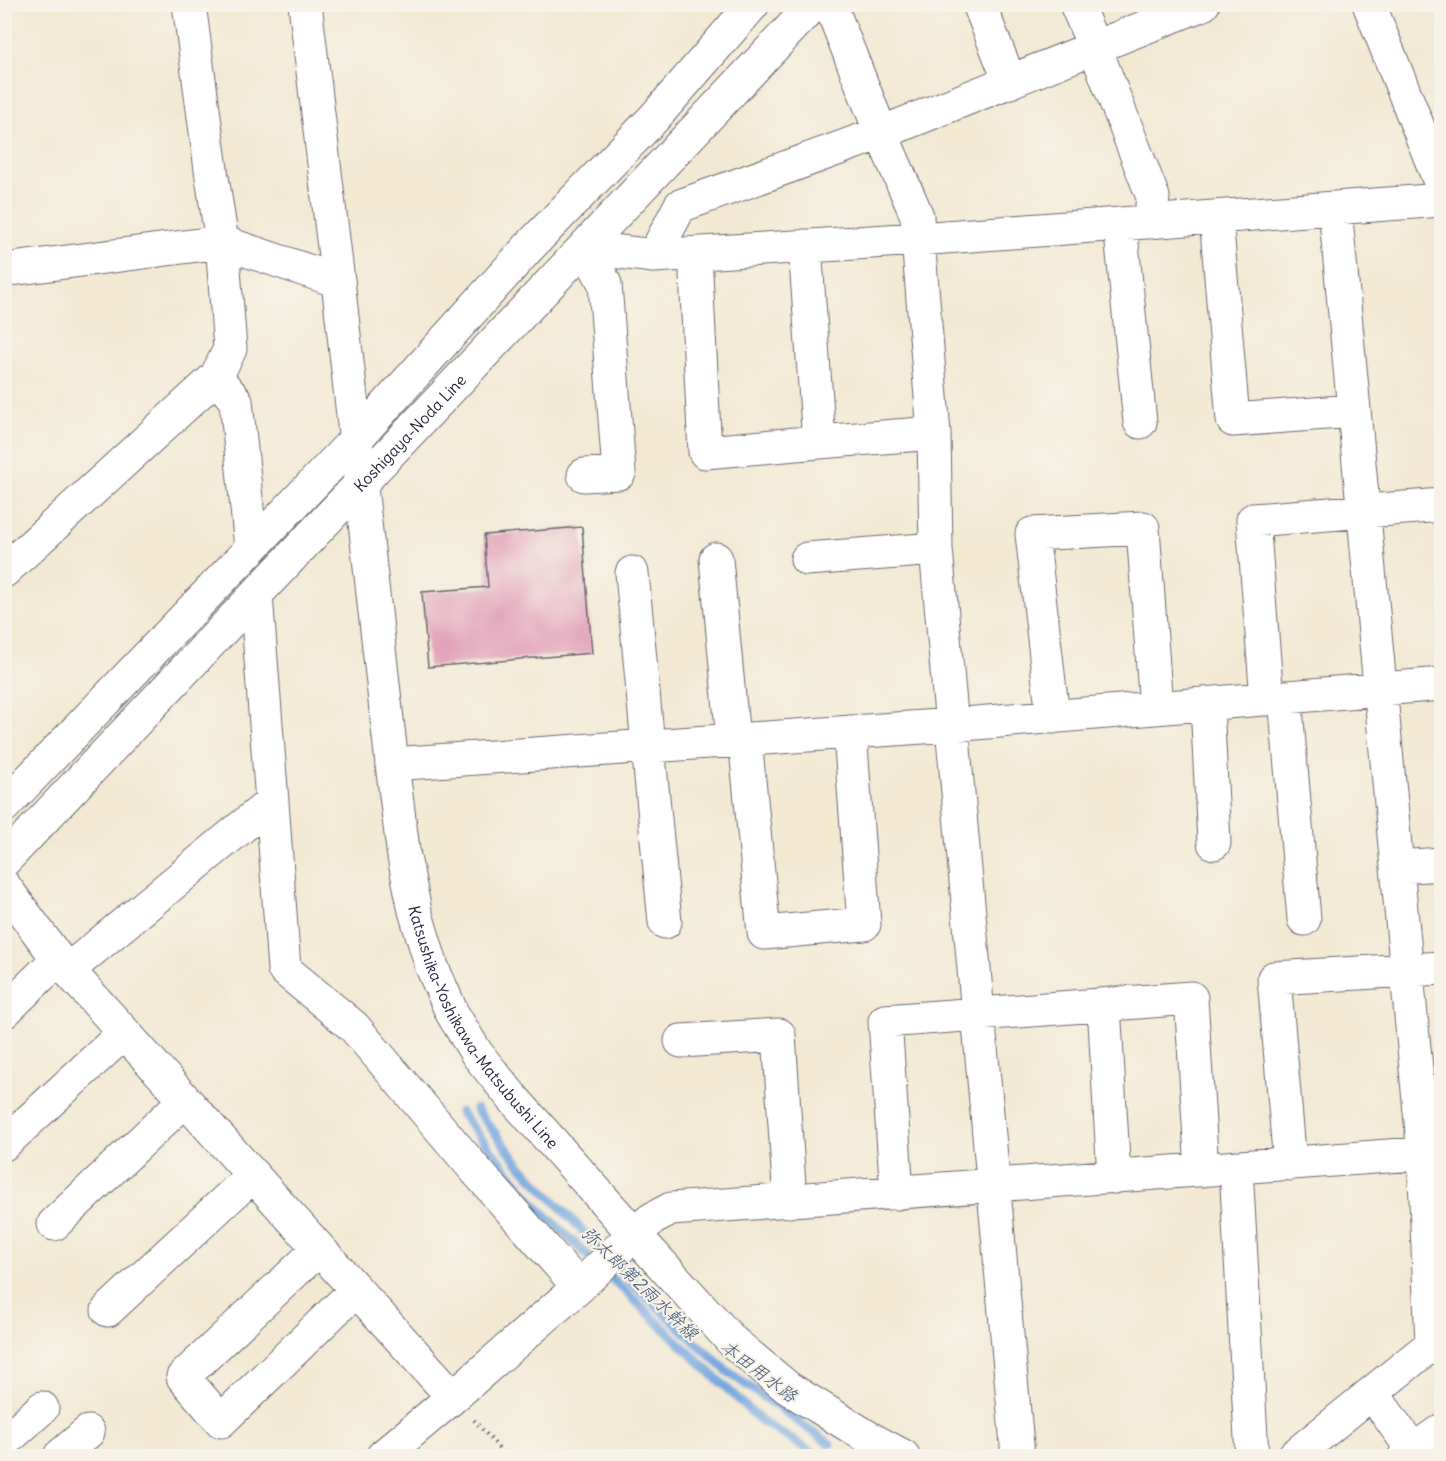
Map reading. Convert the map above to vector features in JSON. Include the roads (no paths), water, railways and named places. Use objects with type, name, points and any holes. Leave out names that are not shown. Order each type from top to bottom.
[{"type":"street","points":[[4,571],[216,377],[230,349],[222,242],[189,4]]},
{"type":"street","points":[[305,4],[356,439]]},
{"type":"street","points":[[4,806],[356,439],[529,247],[654,118],[753,4]]},
{"type":"street","name":"Koshigaya-Noda Line","points":[[4,861],[586,248],[814,4]]},
{"type":"street","points":[[830,4],[917,216],[934,433],[936,549],[1018,1456]]},
{"type":"street","points":[[979,4],[1010,82]]},
{"type":"street","points":[[1076,4],[1153,197],[1135,223],[1140,422]]},
{"type":"street","points":[[654,256],[680,206],[881,133],[1010,82],[1095,48],[1170,11],[1203,4]]},
{"type":"street","points":[[1369,4],[1442,187]]},
{"type":"street","points":[[586,248],[654,256],[695,254],[1442,200]]},
{"type":"street","points":[[1294,1456],[1432,1344],[1433,1153],[1407,970],[1335,208]]},
{"type":"street","points":[[1216,217],[1233,420],[1354,411]]},
{"type":"street","points":[[4,270],[222,242],[338,281]]},
{"type":"street","points":[[805,246],[819,442]]},
{"type":"street","points":[[584,475],[620,473],[605,284],[586,248]]},
{"type":"street","points":[[695,254],[705,452],[934,433]]},
{"type":"street","points":[[216,377],[236,401],[251,548]]},
{"type":"street","name":"Katsushika-Yoshikawa-Matsubushi Line","points":[[356,439],[404,857],[415,911],[432,967],[452,1013],[477,1054],[512,1097],[733,1342],[788,1388],[903,1456]]},
{"type":"street","points":[[1304,919],[1253,520],[1442,505]]},
{"type":"street","points":[[1053,717],[1032,534],[1143,528],[1156,708]]},
{"type":"street","points":[[807,559],[936,549]]},
{"type":"street","points":[[716,559],[764,933],[864,924],[850,732]]},
{"type":"street","points":[[632,573],[665,922]]},
{"type":"street","points":[[256,595],[284,969],[354,1027],[579,1287]]},
{"type":"street","points":[[392,764],[952,725],[1442,684]]},
{"type":"street","points":[[1207,704],[1214,843]]},
{"type":"street","points":[[4,1012],[272,802]]},
{"type":"street","points":[[1397,867],[1442,864]]},
{"type":"street","points":[[4,886],[63,964],[453,1397]]},
{"type":"street","points":[[1290,1164],[1274,978],[1442,968]]},
{"type":"street","points":[[897,1193],[885,1021],[1191,998],[1202,1170]]},
{"type":"street","points":[[1104,1005],[1114,1177]]},
{"type":"street","points":[[4,1144],[124,1033]]},
{"type":"street","points":[[681,1041],[779,1035],[790,1201]]},
{"type":"street","points":[[54,1224],[185,1100]]},
{"type":"street","points":[[383,1456],[579,1287],[634,1234],[652,1219],[670,1209],[1433,1153]]},
{"type":"street","points":[[1236,1168],[1252,1456]]},
{"type":"street","points":[[108,1310],[253,1175]]},
{"type":"street","points":[[319,1249],[183,1377],[221,1421],[356,1290]]},
{"type":"street","points":[[1372,1393],[1413,1454],[1442,1430]]},
{"type":"street","points":[[4,1442],[42,1408]]},
{"type":"street","points":[[60,1456],[88,1432]]},
{"type":"waterway","name":"本田用水路","points":[[476,1109],[521,1166],[633,1284],[727,1371],[830,1444]]},
{"type":"waterway","name":"弥太郎第2雨水幹線","points":[[460,1112],[536,1206],[761,1421],[818,1456]]}]
